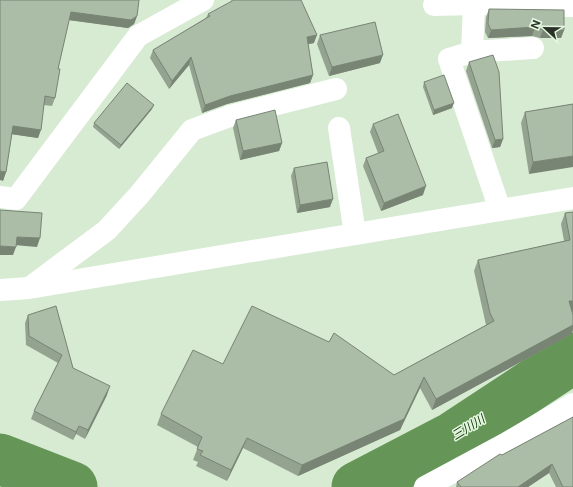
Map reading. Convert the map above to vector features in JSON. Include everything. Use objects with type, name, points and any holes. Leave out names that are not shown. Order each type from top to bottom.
[{"type":"street","points":[[0,197],[16,199],[138,36],[203,0]]},
{"type":"street","points":[[472,52],[482,3]]},
{"type":"street","points":[[434,4],[482,3],[573,6]]},
{"type":"street","points":[[500,210],[449,59],[472,52],[533,48]]},
{"type":"street","points":[[29,288],[107,230],[140,194],[192,130],[230,116],[336,89]]},
{"type":"street","points":[[339,128],[355,234]]},
{"type":"street","points":[[0,290],[29,288],[573,198]]},
{"type":"street","points":[[425,487],[505,444],[573,404]]},
{"type":"building","points":[[0,0],[139,0],[137,16],[131,20],[71,12],[58,69],[60,69],[55,98],[45,96],[41,130],[13,126],[6,172],[0,171]]},
{"type":"building","points":[[232,0],[301,0],[317,35],[307,37],[313,75],[230,96],[205,105],[191,57],[172,81],[153,50],[210,16],[208,14]]},
{"type":"building","points":[[489,9],[564,10],[564,30],[543,30],[535,27],[491,30],[488,24]]},
{"type":"building","points":[[375,22],[383,55],[332,67],[320,35]]},
{"type":"building","points":[[493,55],[499,72],[503,139],[495,140],[469,62]]},
{"type":"building","points":[[444,75],[454,103],[434,110],[424,82]]},
{"type":"building","points":[[127,83],[154,105],[121,145],[94,123]]},
{"type":"building","points":[[573,104],[573,156],[533,162],[525,112]]},
{"type":"building","points":[[275,110],[282,143],[243,151],[236,120]]},
{"type":"building","points":[[398,114],[426,186],[384,203],[366,158],[384,151],[373,124]]},
{"type":"building","points":[[327,162],[333,199],[300,205],[294,168]]},
{"type":"building","points":[[0,210],[42,213],[40,238],[17,237],[16,247],[0,246]]},
{"type":"building","points":[[573,212],[573,301],[569,301],[573,315],[573,325],[436,399],[424,377],[404,419],[302,465],[247,438],[231,470],[200,455],[203,451],[197,449],[202,437],[161,414],[193,350],[223,364],[252,306],[329,342],[334,333],[394,375],[494,321],[490,313],[478,260],[570,240],[565,213]]},
{"type":"building","points":[[56,306],[73,368],[110,386],[88,430],[79,426],[76,432],[34,411],[62,355],[29,336],[28,315]]},
{"type":"building","points":[[573,417],[573,487],[563,487],[552,464],[518,487],[461,487],[457,482],[500,454],[502,455]]},
{"type":"waterway","name":"三川川","points":[[357,487],[453,437],[573,358]]},
{"type":"waterway","name":"三川川","points":[[0,459],[72,487]]}]
